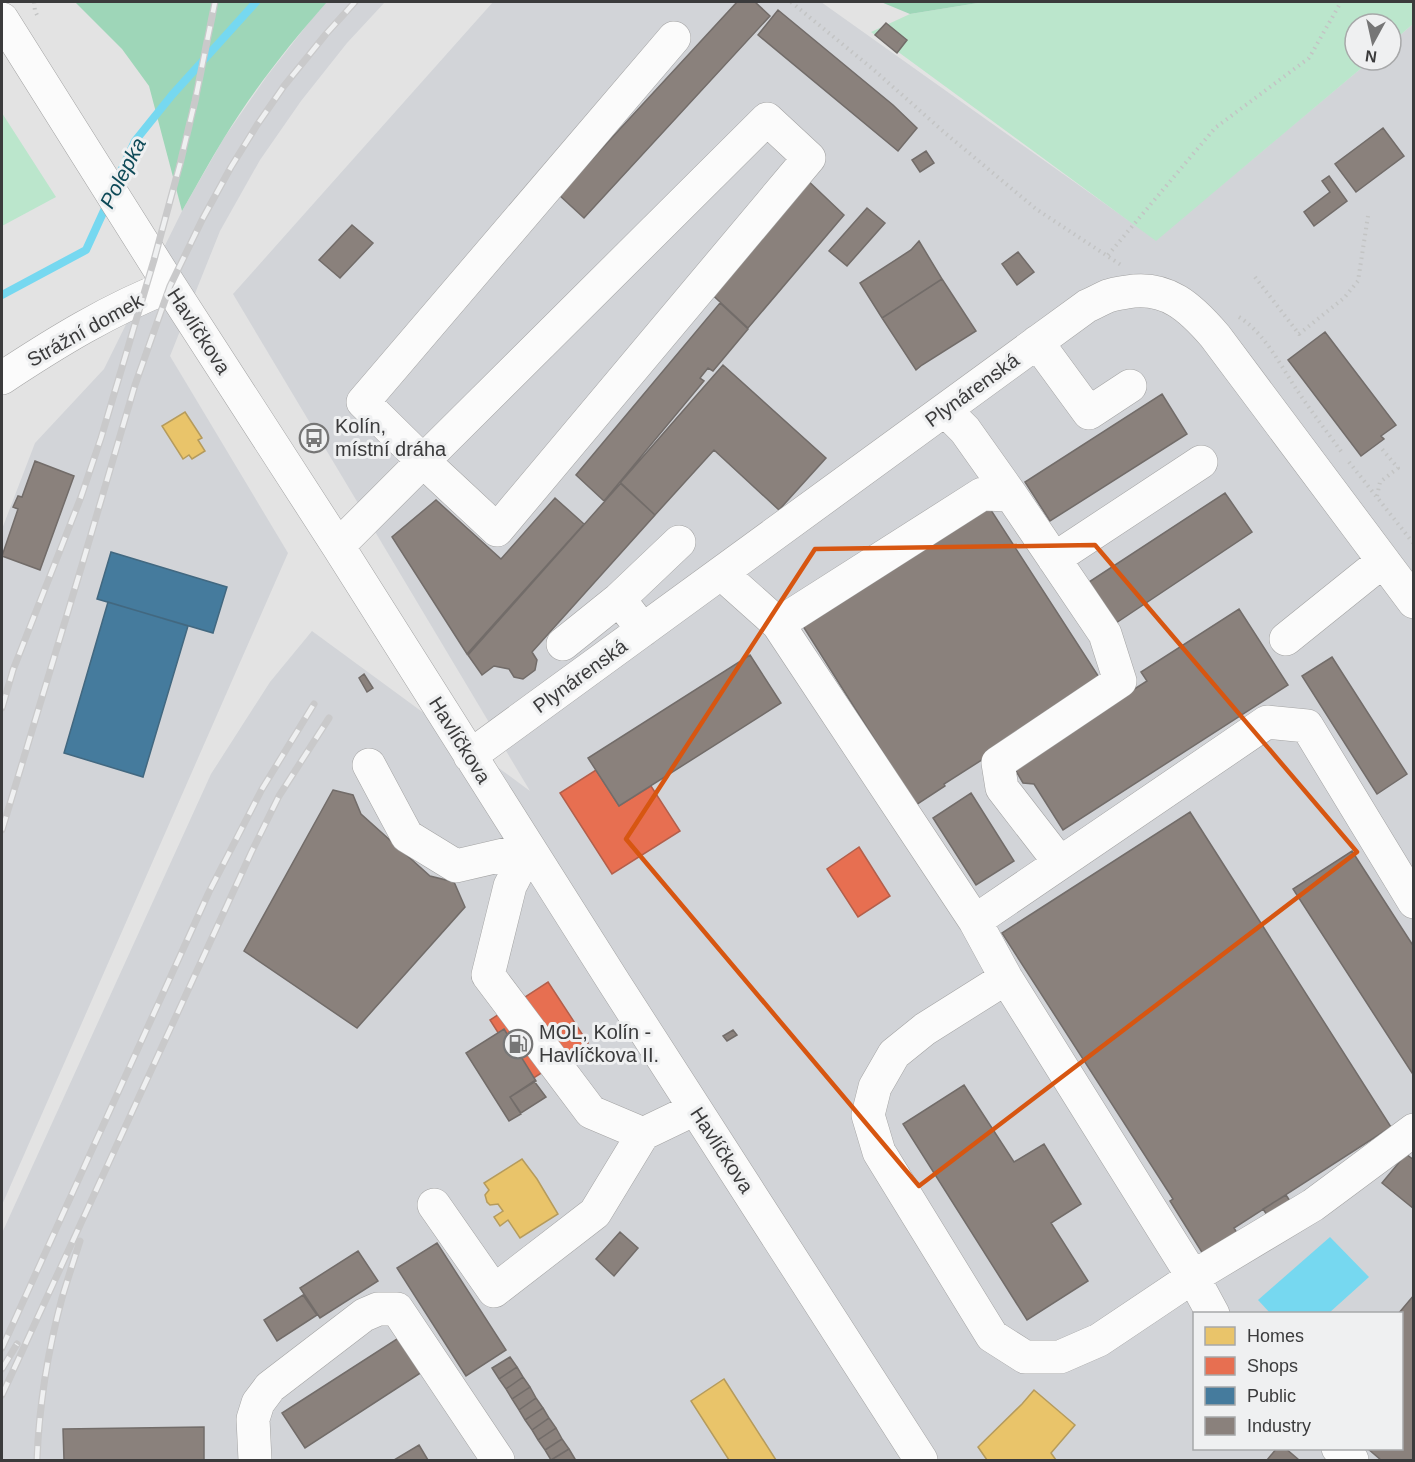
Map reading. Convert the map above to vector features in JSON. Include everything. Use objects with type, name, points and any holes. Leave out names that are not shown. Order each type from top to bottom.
[{"type":"street","name":"Havlíčkova","points":[[2,19],[170,286],[921,1461]]},
{"type":"street","points":[[338,546],[423,461],[767,119],[809,158],[497,530],[423,461],[363,402],[674,38]]},
{"type":"street","name":"Strážní domek","points":[[2,378],[63,339],[142,297],[170,286]]},
{"type":"street","name":"Plynárenská","points":[[470,756],[643,630],[736,587],[961,427],[1037,342],[1087,306],[1110,295],[1136,291],[1157,292],[1180,301],[1199,317],[1413,602]]},
{"type":"street","points":[[1037,342],[1089,413],[1130,386]]},
{"type":"street","points":[[961,427],[1011,495],[1105,634],[1120,681],[998,763],[1002,788],[1060,863]]},
{"type":"street","points":[[1054,559],[1201,462]]},
{"type":"street","points":[[777,624],[982,494],[1011,495]]},
{"type":"street","points":[[563,644],[619,599],[679,542]]},
{"type":"street","points":[[1286,639],[1383,561]]},
{"type":"street","points":[[736,587],[777,624],[975,921],[1006,978],[1193,1277],[1212,1312]]},
{"type":"street","points":[[619,599],[643,630]]},
{"type":"street","points":[[975,921],[1267,722],[1308,726],[1413,902]]},
{"type":"street","points":[[369,765],[407,836],[456,866],[529,849]]},
{"type":"street","points":[[529,849],[510,886],[488,975],[591,1113],[643,1134]]},
{"type":"street","points":[[1006,978],[925,1029],[894,1054],[875,1087],[868,1115],[879,1152],[992,1336],[1025,1357],[1060,1357],[1099,1340],[1193,1277],[1313,1205],[1413,1130]]},
{"type":"street","points":[[434,1205],[494,1291],[595,1213],[643,1134],[695,1109]]},
{"type":"street","points":[[255,1461],[253,1419],[258,1403],[270,1387],[364,1315],[378,1309],[397,1309],[498,1461]]},
{"type":"street","points":[[1339,1450],[1352,1461]]},
{"type":"path","points":[[791,2],[1036,208],[1108,255],[1157,292]]},
{"type":"path","points":[[1108,255],[1215,128],[1309,58],[1341,2]]},
{"type":"path","points":[[1255,277],[1299,334],[1344,298],[1358,281],[1368,216]]},
{"type":"path","points":[[1382,449],[1398,468],[1380,482],[1377,497],[1413,544]]},
{"type":"highlighted area","points":[[1095,545],[1357,852],[919,1186],[626,839],[815,549]]},
{"type":"shaded area","points":[[327,2],[385,2],[347,43],[301,101],[260,160],[220,231],[170,356],[288,553],[2,1205],[2,529],[35,443],[104,369],[182,211],[224,138],[267,76]]},
{"type":"shaded area","points":[[493,2],[821,2],[1156,240],[1357,72],[1403,72],[1403,33],[1413,24],[1413,1460],[2,1460],[2,1233],[211,774],[270,682],[312,631],[530,791],[233,294]]},
{"type":"green space","points":[[75,2],[327,2],[259,85],[218,147],[182,211],[149,86],[122,49]]},
{"type":"green space","points":[[881,2],[984,2],[910,14]]},
{"type":"green space","points":[[984,2],[1413,2],[1413,24],[1403,33],[1403,12],[1343,12],[1343,72],[1357,72],[1156,241],[871,32],[910,14]]},
{"type":"green space","points":[[2,113],[56,197],[2,226]]},
{"type":"water","points":[[1330,1237],[1369,1277],[1330,1312],[1269,1312],[1258,1300]]},
{"type":"building: Homes","points":[[185,412],[202,438],[198,440],[205,451],[192,459],[189,455],[183,459],[162,426]]},
{"type":"building: Homes","points":[[522,1159],[558,1214],[520,1238],[508,1220],[500,1226],[494,1217],[503,1211],[498,1204],[490,1205],[487,1202],[485,1195],[489,1190],[484,1183]]},
{"type":"building: Homes","points":[[724,1379],[776,1460],[729,1460],[691,1401]]},
{"type":"building: Homes","points":[[1034,1390],[1075,1425],[1051,1453],[1056,1460],[987,1460],[978,1447]]},
{"type":"building: Shops","points":[[596,770],[619,806],[651,786],[680,831],[612,874],[560,793]]},
{"type":"building: Shops","points":[[859,847],[890,896],[858,917],[827,869]]},
{"type":"building: Shops","points":[[548,982],[588,1043],[529,1081],[490,1020]]},
{"type":"building: Public","points":[[111,552],[227,587],[213,633],[97,599]]},
{"type":"building: Public","points":[[108,602],[188,626],[143,777],[64,753]]},
{"type":"building: Industry","points":[[737,2],[755,2],[770,16],[584,218],[559,195]]},
{"type":"building: Industry","points":[[778,10],[893,105],[917,128],[898,151],[758,35]]},
{"type":"building: Industry","points":[[886,23],[907,40],[897,53],[875,35]]},
{"type":"building: Industry","points":[[1383,128],[1404,156],[1356,192],[1335,164]]},
{"type":"building: Industry","points":[[926,151],[934,163],[920,172],[912,160]]},
{"type":"building: Industry","points":[[802,175],[844,215],[748,328],[706,289]]},
{"type":"building: Industry","points":[[1329,176],[1347,201],[1314,226],[1304,212],[1330,192],[1322,181]]},
{"type":"building: Industry","points":[[867,208],[885,223],[847,266],[829,251]]},
{"type":"building: Industry","points":[[352,225],[373,243],[340,278],[319,260]]},
{"type":"building: Industry","points":[[919,241],[942,279],[882,318],[860,283],[911,250]]},
{"type":"building: Industry","points":[[1018,252],[1034,272],[1017,285],[1002,264]]},
{"type":"building: Industry","points":[[942,279],[976,331],[916,370],[882,318]]},
{"type":"building: Industry","points":[[720,303],[748,329],[713,371],[708,368],[700,378],[704,381],[604,501],[576,475]]},
{"type":"building: Industry","points":[[1325,332],[1396,425],[1381,436],[1384,439],[1361,456],[1288,360]]},
{"type":"building: Industry","points":[[723,365],[826,458],[779,510],[714,450],[655,515],[620,483]]},
{"type":"building: Industry","points":[[1162,394],[1187,434],[1050,521],[1025,482]]},
{"type":"building: Industry","points":[[35,461],[74,476],[40,570],[2,556],[18,509],[13,507],[18,496],[22,497]]},
{"type":"building: Industry","points":[[621,483],[655,515],[532,652],[537,660],[535,670],[523,679],[514,677],[509,669],[494,666],[482,675],[468,655]]},
{"type":"building: Industry","points":[[1225,493],[1252,532],[1116,623],[1089,582]]},
{"type":"building: Industry","points":[[555,498],[584,524],[467,654],[392,537],[436,500],[501,559]]},
{"type":"building: Industry","points":[[987,504],[1104,685],[944,784],[945,786],[916,805],[801,623]]},
{"type":"building: Industry","points":[[1239,609],[1288,685],[1063,830],[1034,784],[1023,783],[1016,771],[1020,762],[1147,681],[1141,672]]},
{"type":"building: Industry","points":[[750,655],[781,703],[619,806],[588,758]]},
{"type":"building: Industry","points":[[1332,657],[1407,774],[1377,794],[1302,676]]},
{"type":"building: Industry","points":[[364,674],[373,688],[367,692],[359,678]]},
{"type":"building: Industry","points":[[333,790],[353,795],[361,814],[430,876],[454,882],[465,907],[357,1028],[244,951]]},
{"type":"building: Industry","points":[[971,793],[1014,861],[976,885],[933,818]]},
{"type":"building: Industry","points":[[1190,812],[1391,1127],[1234,1228],[1237,1233],[1203,1254],[1170,1201],[1173,1199],[1002,933]]},
{"type":"building: Industry","points":[[1352,851],[1414,947],[1414,1076],[1293,889]]},
{"type":"building: Industry","points":[[504,1029],[536,1081],[510,1097],[521,1114],[509,1121],[466,1053]]},
{"type":"building: Industry","points":[[733,1030],[737,1035],[727,1041],[723,1036]]},
{"type":"building: Industry","points":[[534,1081],[546,1097],[521,1113],[510,1097]]},
{"type":"building: Industry","points":[[964,1085],[1014,1162],[1044,1144],[1081,1204],[1051,1223],[1088,1281],[1027,1320],[903,1124]]},
{"type":"building: Industry","points":[[1406,1154],[1414,1160],[1414,1209],[1382,1183]]},
{"type":"building: Industry","points":[[1286,1195],[1290,1201],[1271,1221],[1263,1209]]},
{"type":"building: Industry","points":[[620,1232],[638,1248],[614,1276],[596,1259]]},
{"type":"building: Industry","points":[[437,1243],[506,1350],[466,1376],[397,1268]]},
{"type":"building: Industry","points":[[358,1251],[378,1281],[320,1318],[300,1288]]},
{"type":"building: Industry","points":[[303,1295],[317,1315],[277,1341],[264,1320]]},
{"type":"building: Industry","points":[[1414,1295],[1414,1460],[1381,1460],[1369,1450],[1403,1450],[1403,1312],[1400,1312]]},
{"type":"building: Industry","points":[[400,1337],[422,1372],[305,1448],[282,1413]]},
{"type":"building: Industry","points":[[510,1357],[517,1367],[499,1379],[492,1368]]},
{"type":"building: Industry","points":[[517,1367],[523,1377],[506,1389],[499,1379]]},
{"type":"building: Industry","points":[[523,1377],[530,1387],[512,1399],[506,1389]]},
{"type":"building: Industry","points":[[530,1387],[536,1398],[519,1410],[512,1399]]},
{"type":"building: Industry","points":[[536,1398],[543,1408],[525,1420],[519,1410]]},
{"type":"building: Industry","points":[[543,1408],[549,1418],[532,1430],[525,1420]]},
{"type":"building: Industry","points":[[549,1418],[556,1428],[538,1440],[532,1430]]},
{"type":"building: Industry","points":[[204,1427],[204,1460],[64,1460],[63,1429]]},
{"type":"building: Industry","points":[[556,1428],[562,1439],[545,1450],[538,1440]]},
{"type":"building: Industry","points":[[562,1439],[569,1449],[551,1460],[545,1450]]},
{"type":"building: Industry","points":[[419,1445],[428,1460],[394,1460]]},
{"type":"building: Industry","points":[[569,1449],[575,1459],[551,1460]]},
{"type":"building: Industry","points":[[1275,1450],[1287,1450],[1299,1460],[1267,1460]]},
{"type":"waterway","name":"Polepka","points":[[115,184],[135,141],[172,95],[256,2]]},
{"type":"waterway","name":"Polepka","points":[[2,295],[86,250],[107,204]]},
{"type":"railway","points":[[2,708],[13,670],[81,497],[101,438],[180,164],[215,2]]},
{"type":"railway","points":[[2,830],[135,385],[170,286],[203,218],[257,125],[284,86],[355,2]]},
{"type":"railway","points":[[2,1348],[209,892],[262,789],[314,704]]},
{"type":"railway","points":[[2,1395],[251,853],[279,796],[329,718]]},
{"type":"railway","points":[[37,1460],[48,1358],[62,1298],[80,1241]]},
{"type":"railway","points":[[2,1369],[17,1344]]},
{"type":"place","name":"Kolín, místní dráha","points":[[314,438]]},
{"type":"place","name":"MOL, Kolín - Havlíčkova II.","points":[[518,1044]]}]
